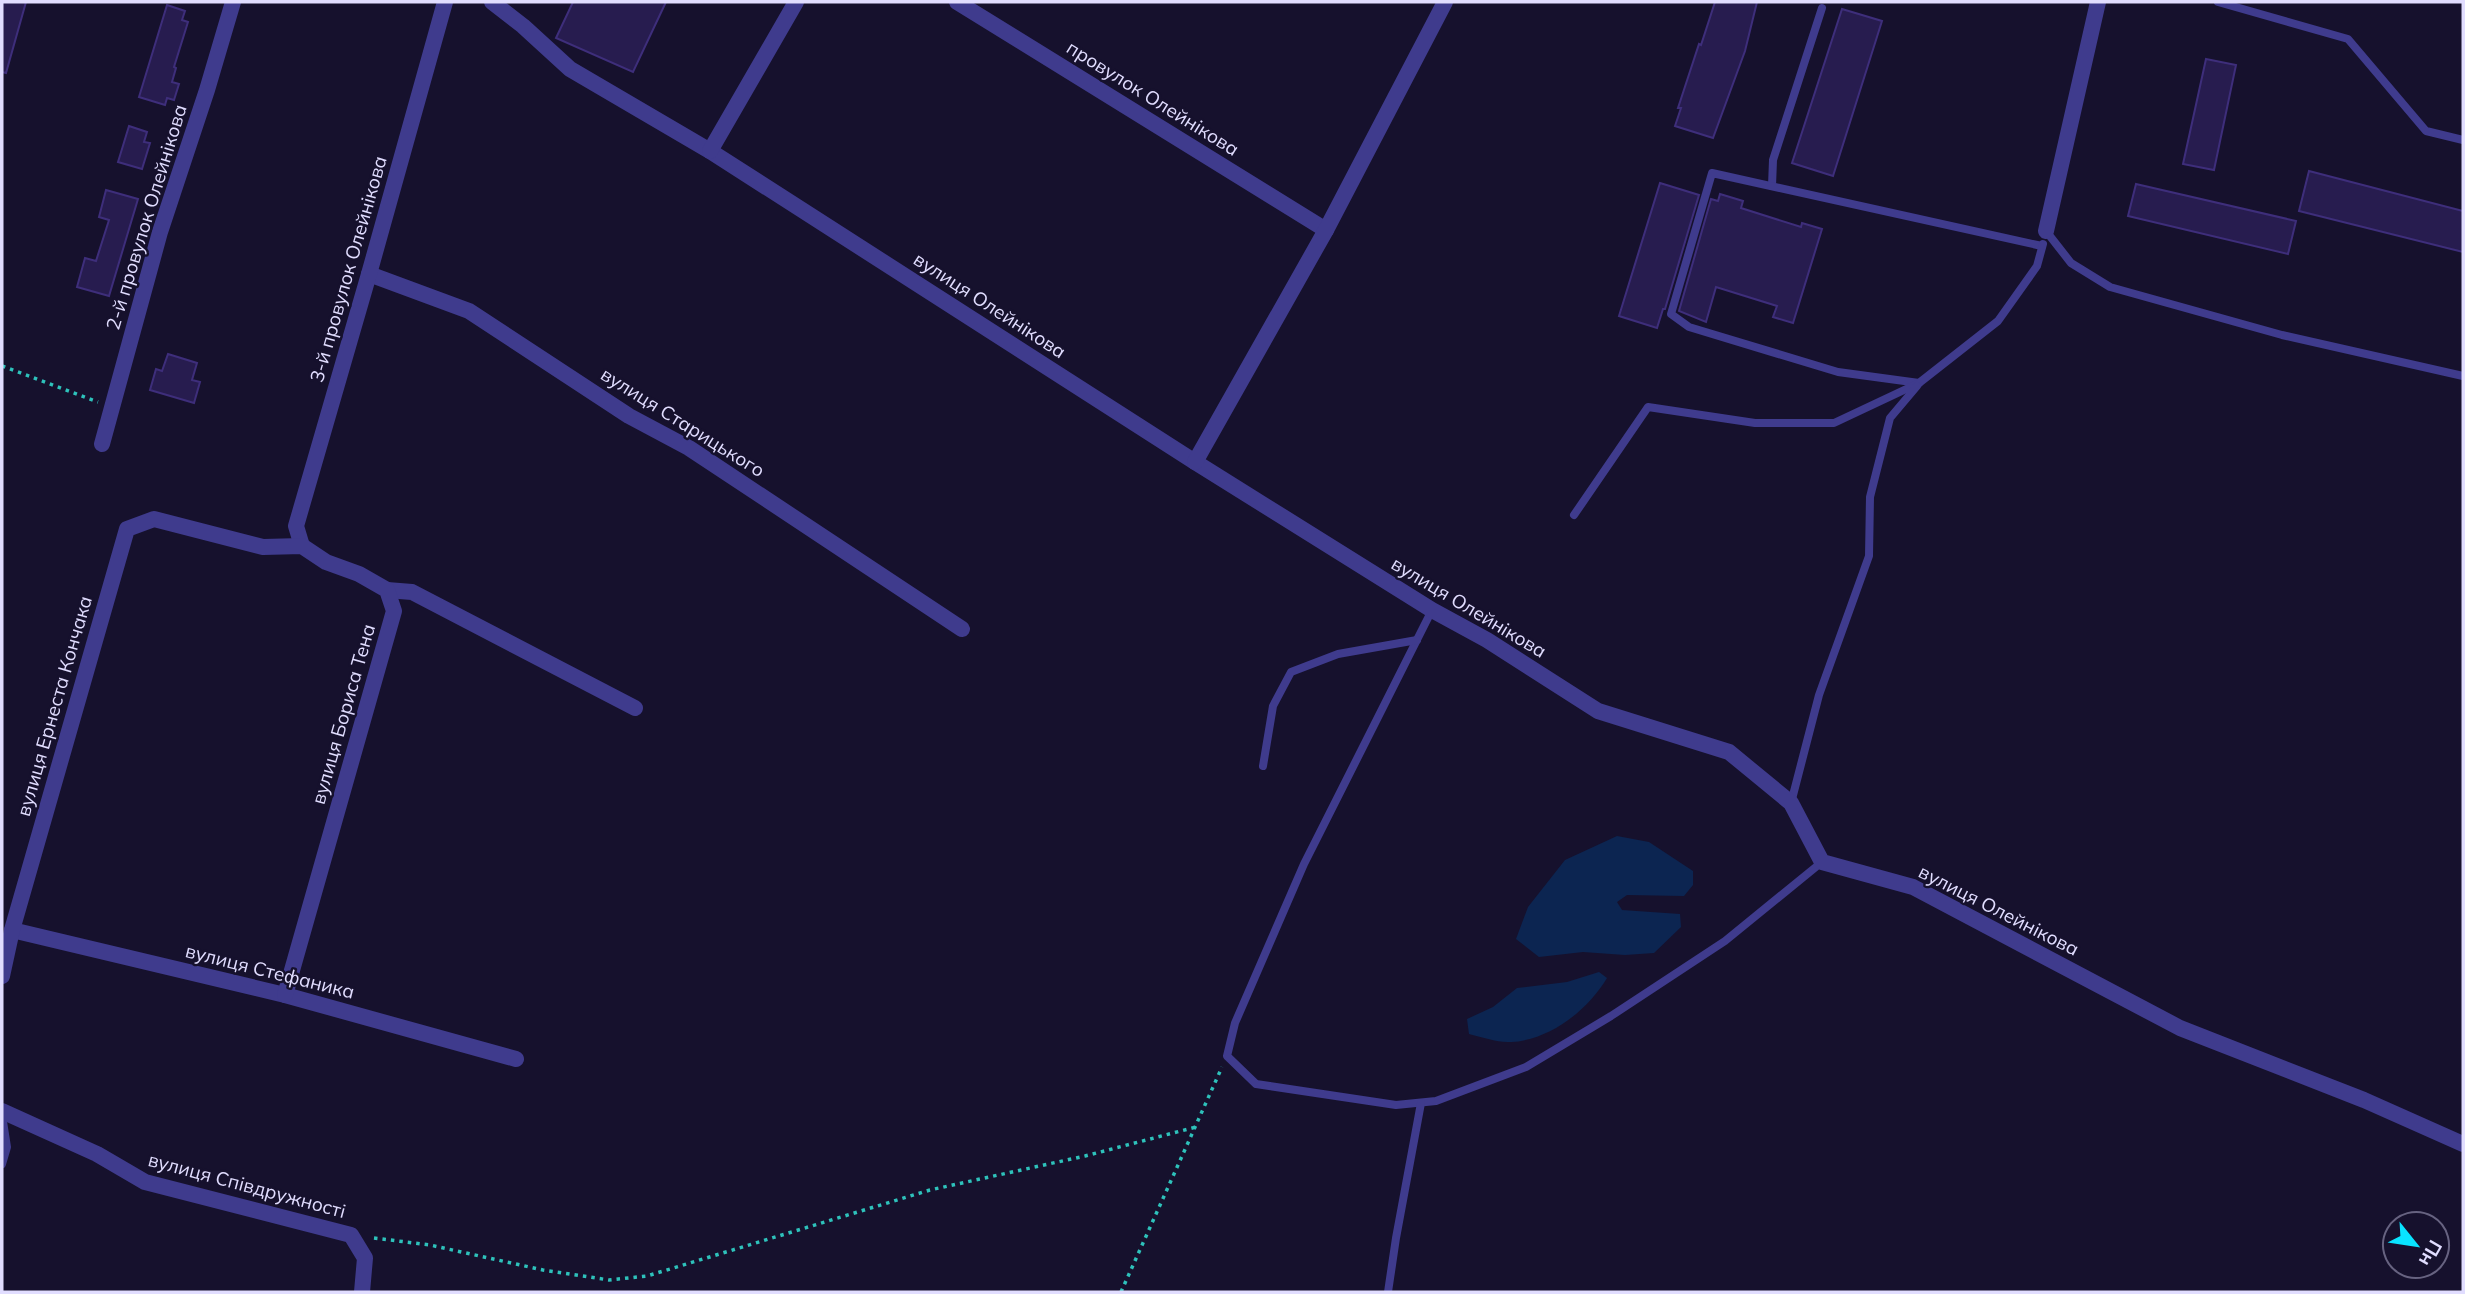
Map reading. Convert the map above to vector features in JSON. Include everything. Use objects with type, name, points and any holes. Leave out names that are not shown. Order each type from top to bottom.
[{"type":"street","name":"2-й провулок Олейнікова","points":[[102,444],[160,232],[233,2]]},
{"type":"street","name":"3-й провулок Олейнікова","points":[[302,546],[296,526],[445,2]]},
{"type":"street","name":"вулиця Олейнікова","points":[[492,2],[523,26],[569,69],[710,151],[1195,462],[1432,610],[1488,640],[1598,711],[1729,752],[1791,803],[1822,862],[1913,887],[2180,1028],[2364,1100],[2463,1144]]},
{"type":"street","points":[[710,151],[796,2]]},
{"type":"street","name":"провулок Олейнікова","points":[[957,2],[1326,230]]},
{"type":"street","points":[[1195,462],[1326,230],[1445,2]]},
{"type":"street","points":[[2044,238],[2098,2]]},
{"type":"street","name":"вулиця Старицького","points":[[369,274],[469,311],[629,416],[689,448],[962,629]]},
{"type":"street","name":"вулиця Ернеста Кончака","points":[[2,976],[12,930],[127,529],[154,519],[263,547],[302,546]]},
{"type":"street","points":[[302,546],[326,562],[359,574],[387,590],[412,592],[635,708]]},
{"type":"street","name":"вулиця Бориса Тена","points":[[285,995],[394,611],[387,590]]},
{"type":"street","name":"вулиця Стефаника","points":[[12,930],[285,995],[516,1059]]},
{"type":"street","name":"вулиця Співдружності","points":[[2,1113],[97,1154],[145,1182],[351,1235],[365,1258],[362,1292]]},
{"type":"lane","points":[[2218,2],[2348,39],[2426,131],[2463,140]]},
{"type":"lane","points":[[1772,186],[1773,160],[1822,8]]},
{"type":"lane","points":[[1919,383],[1838,372],[1689,327],[1671,314],[1712,173],[2044,238],[2071,263],[2110,287],[2282,335],[2463,376]]},
{"type":"lane","points":[[1791,803],[1819,695],[1869,556],[1870,497],[1890,418],[1919,383],[1998,321],[2037,266],[2044,238]]},
{"type":"lane","points":[[1574,516],[1648,407],[1755,423],[1835,423],[1919,383]]},
{"type":"lane","points":[[1432,610],[1304,864],[1235,1023],[1227,1056],[1256,1084],[1396,1105],[1436,1101],[1526,1067],[1611,1016],[1725,941],[1822,862]]},
{"type":"lane","points":[[1263,766],[1273,706],[1291,672],[1338,654],[1417,640]]},
{"type":"lane","points":[[1388,1292],[1421,1103]]},
{"type":"lane","points":[[2,1113],[7,1147],[2,1164]]},
{"type":"path","points":[[2,366],[112,407]]},
{"type":"path","points":[[1121,1292],[1227,1056]]},
{"type":"path","points":[[351,1235],[430,1245],[543,1270],[609,1280],[647,1276],[930,1191],[1085,1156],[1196,1127]]},
{"type":"water","points":[[1617,836],[1649,842],[1693,871],[1693,885],[1684,896],[1627,895],[1617,902],[1622,910],[1680,914],[1681,927],[1654,953],[1625,955],[1583,952],[1539,957],[1516,939],[1528,907],[1565,860]]},
{"type":"water","points":[[1599,972],[1607,978],[1579,1012],[1540,1036],[1511,1042],[1469,1034],[1467,1019],[1493,1007],[1517,988],[1567,982]]},
{"type":"building","points":[[2,2],[26,2],[6,73],[2,72]]},
{"type":"building","points":[[573,2],[666,2],[633,72],[556,38]]},
{"type":"building","points":[[1715,2],[1757,2],[1745,51],[1713,138],[1675,126],[1681,108],[1678,108]]},
{"type":"building","points":[[167,5],[185,11],[182,20],[188,22],[174,67],[176,68],[172,82],[179,84],[174,100],[167,98],[165,105],[139,97]]},
{"type":"building","points":[[1842,9],[1882,21],[1833,176],[1792,163]]},
{"type":"building","points":[[2206,59],[2236,65],[2214,170],[2183,164]]},
{"type":"building","points":[[129,126],[147,132],[144,142],[150,143],[142,169],[118,162]]},
{"type":"building","points":[[2309,171],[2463,211],[2463,252],[2299,211]]},
{"type":"building","points":[[1660,183],[1699,195],[1657,328],[1619,316]]},
{"type":"building","points":[[2136,184],[2296,221],[2288,254],[2128,216]]},
{"type":"building","points":[[106,190],[138,199],[109,296],[77,287],[85,258],[96,261],[109,220],[99,217]]},
{"type":"building","points":[[1720,194],[1743,201],[1741,208],[1801,227],[1802,223],[1822,229],[1793,323],[1773,317],[1777,306],[1716,287],[1706,322],[1679,311],[1711,199],[1718,201]]},
{"type":"building","points":[[168,354],[197,363],[192,380],[200,382],[194,403],[150,390],[156,369],[162,371]]}]
